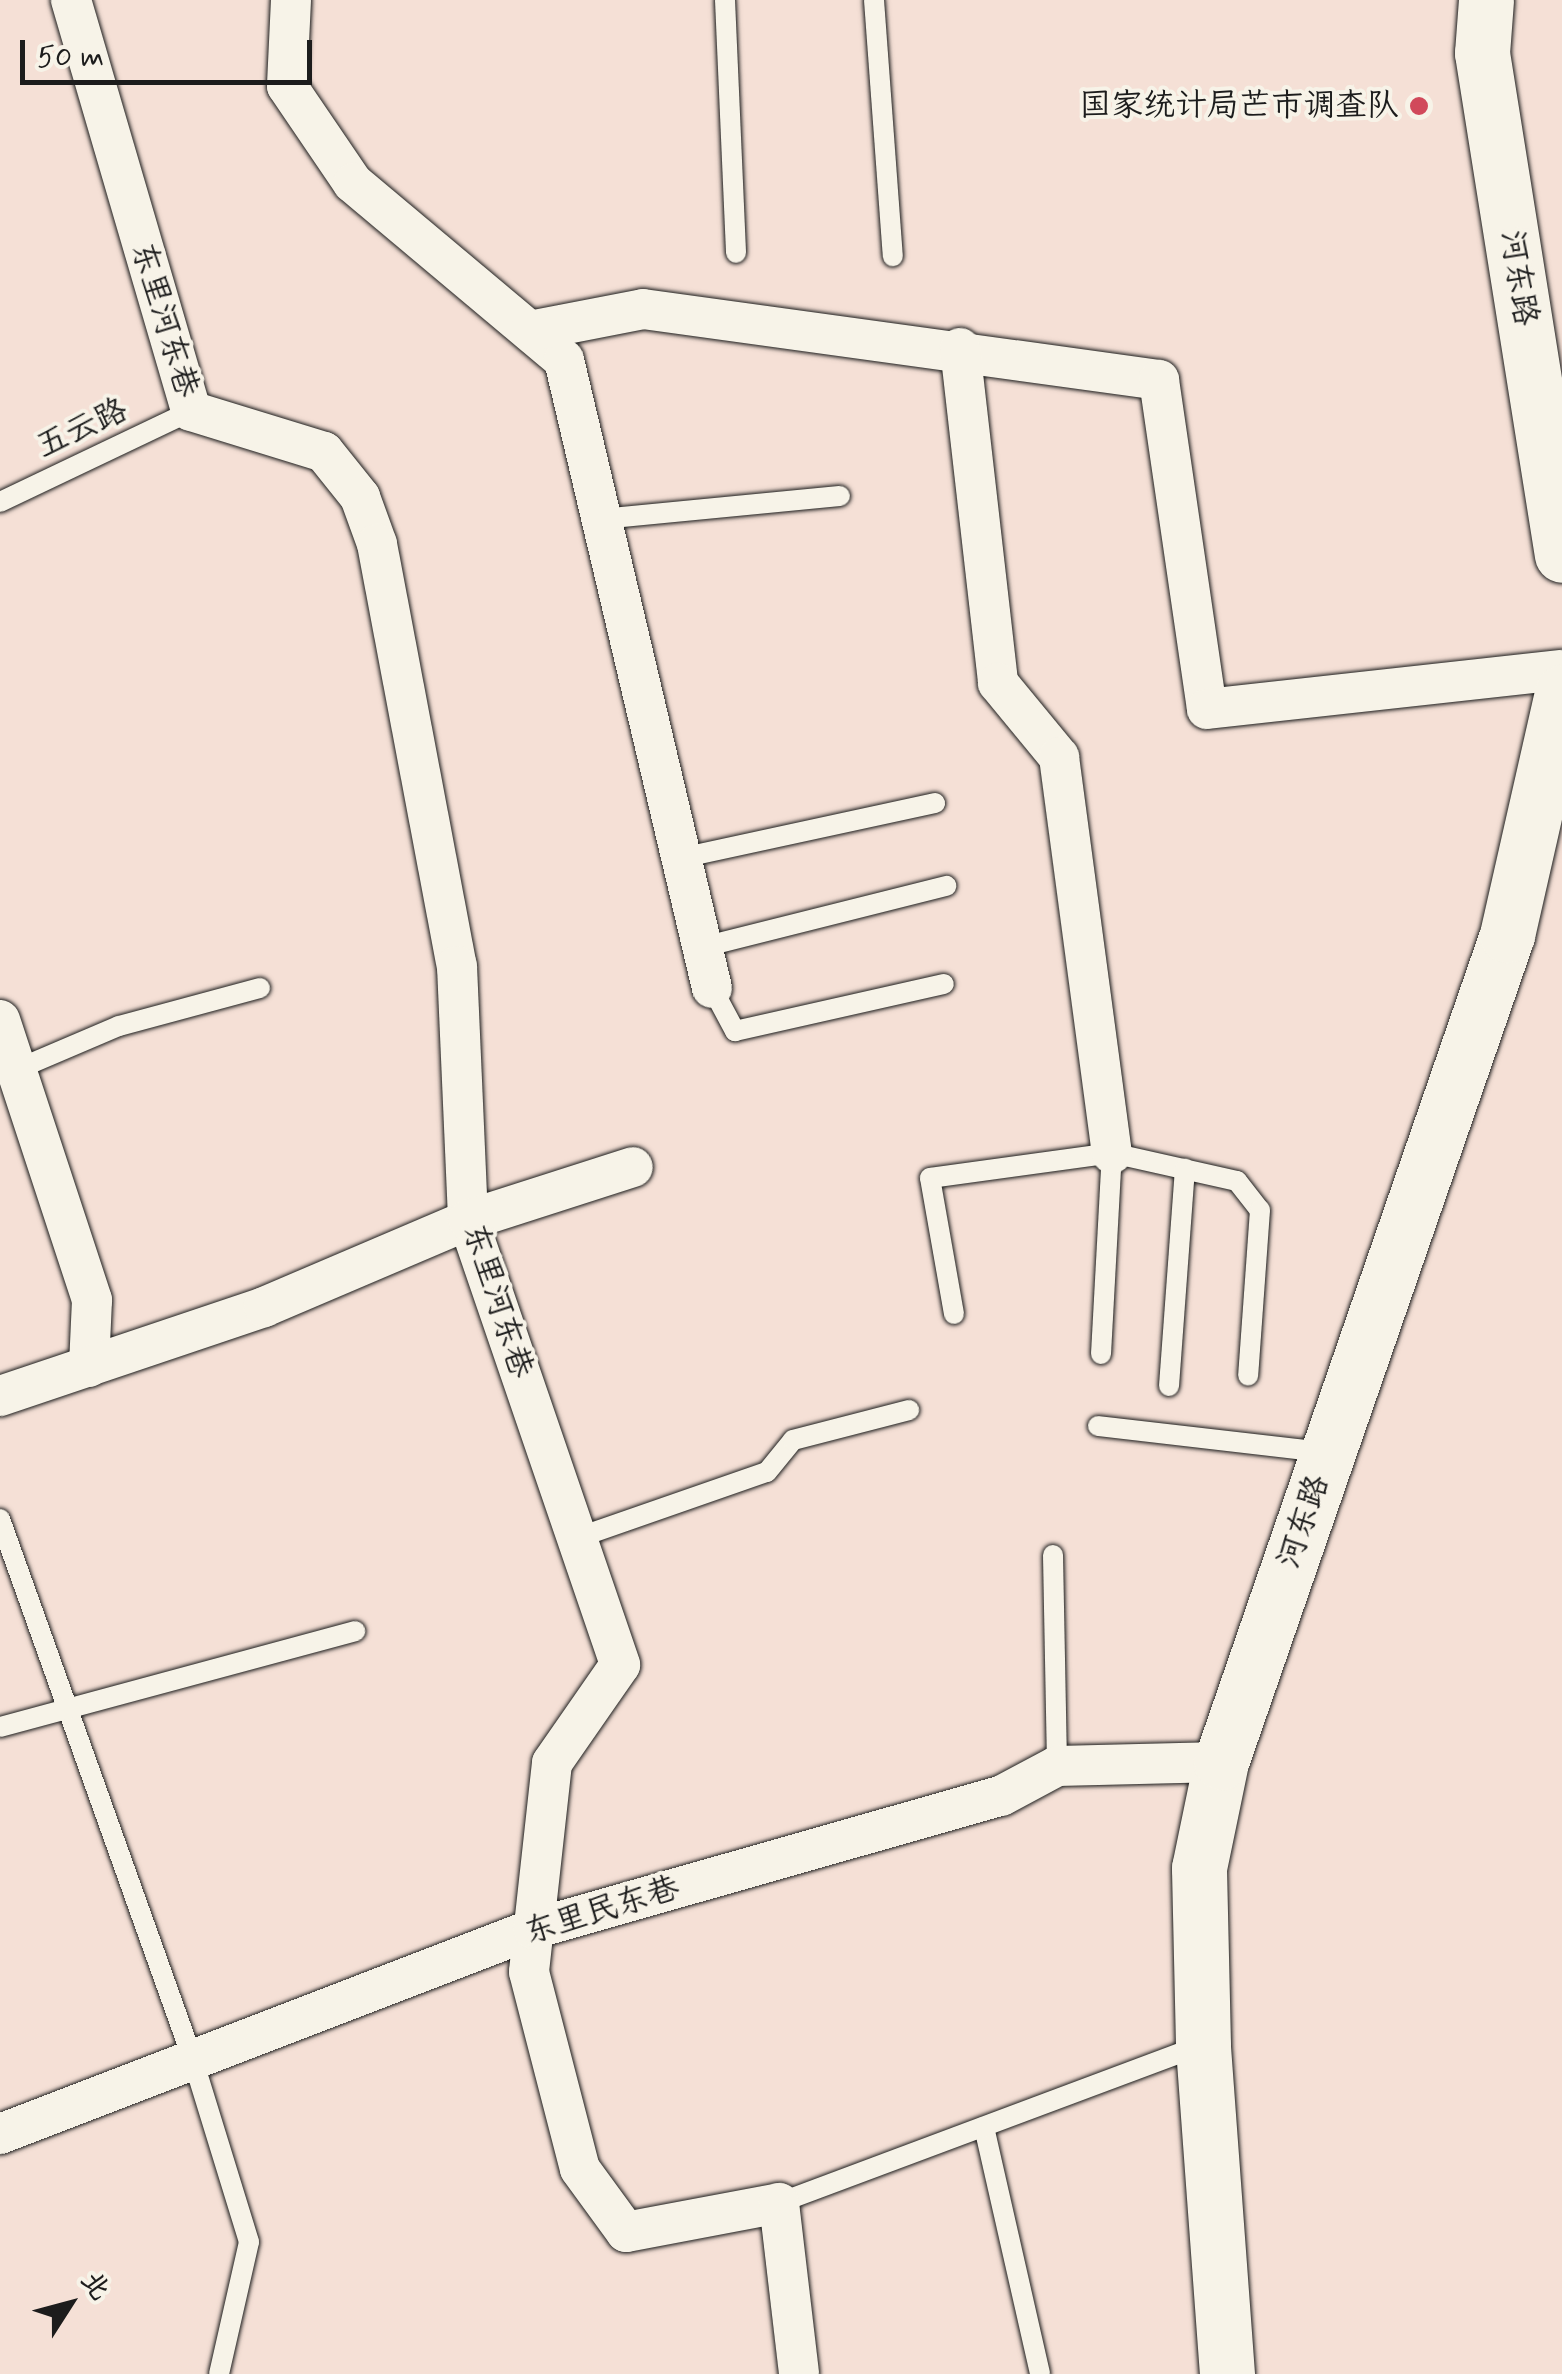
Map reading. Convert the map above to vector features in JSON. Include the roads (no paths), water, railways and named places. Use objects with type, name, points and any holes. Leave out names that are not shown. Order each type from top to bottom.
[{"type":"main road","name":"河东路","points":[[1486,0],[1482,53],[1554,458],[1562,555]]},
{"type":"main road","name":"河东路","points":[[1227,2374],[1204,2044],[1199,1868],[1221,1762],[1507,935],[1562,692]]},
{"type":"street","name":"东里河东巷","points":[[72,0],[191,411],[324,452],[360,497],[376,544],[458,966],[468,1220],[620,1665],[552,1764],[529,1972],[580,2169],[626,2232],[779,2203]]},
{"type":"street","points":[[291,0],[287,86],[353,183],[564,360],[712,988]]},
{"type":"street","points":[[530,331],[643,309],[960,348],[1159,380],[1207,710],[1562,670]]},
{"type":"street","points":[[960,348],[998,683],[1059,757],[1112,1153]]},
{"type":"street","points":[[0,1020],[10,1073],[92,1300],[89,1367]]},
{"type":"street","points":[[0,1396],[264,1307],[468,1220],[633,1166]]},
{"type":"street","name":"东里民东巷","points":[[0,2134],[534,1929],[1001,1796],[1057,1766],[1221,1762]]},
{"type":"street","points":[[779,2203],[799,2374]]},
{"type":"lane","points":[[725,0],[736,253]]},
{"type":"lane","points":[[874,0],[892,256]]},
{"type":"lane","name":"五云路","points":[[0,502],[191,411]]},
{"type":"lane","points":[[601,519],[840,496]]},
{"type":"lane","points":[[682,858],[935,803]]},
{"type":"lane","points":[[703,947],[946,886]]},
{"type":"lane","points":[[712,988],[734,1031],[944,984]]},
{"type":"lane","points":[[10,1073],[119,1026],[260,988]]},
{"type":"lane","points":[[1101,1354],[1112,1153]]},
{"type":"lane","points":[[954,1314],[930,1178],[1112,1153],[1236,1181],[1260,1210],[1248,1376]]},
{"type":"lane","points":[[1169,1386],[1185,1170]]},
{"type":"lane","points":[[577,1538],[767,1472],[793,1440],[909,1410]]},
{"type":"lane","points":[[1098,1426],[1328,1452]]},
{"type":"lane","points":[[0,1519],[62,1707],[194,2062],[249,2242],[219,2374]]},
{"type":"lane","points":[[1053,1555],[1057,1766]]},
{"type":"lane","points":[[0,1727],[355,1630]]},
{"type":"lane","points":[[779,2203],[1204,2044]]},
{"type":"lane","points":[[984,2127],[1040,2374]]},
{"type":"place","name":"国家统计局芒市调查队","points":[[1419,106]]}]
